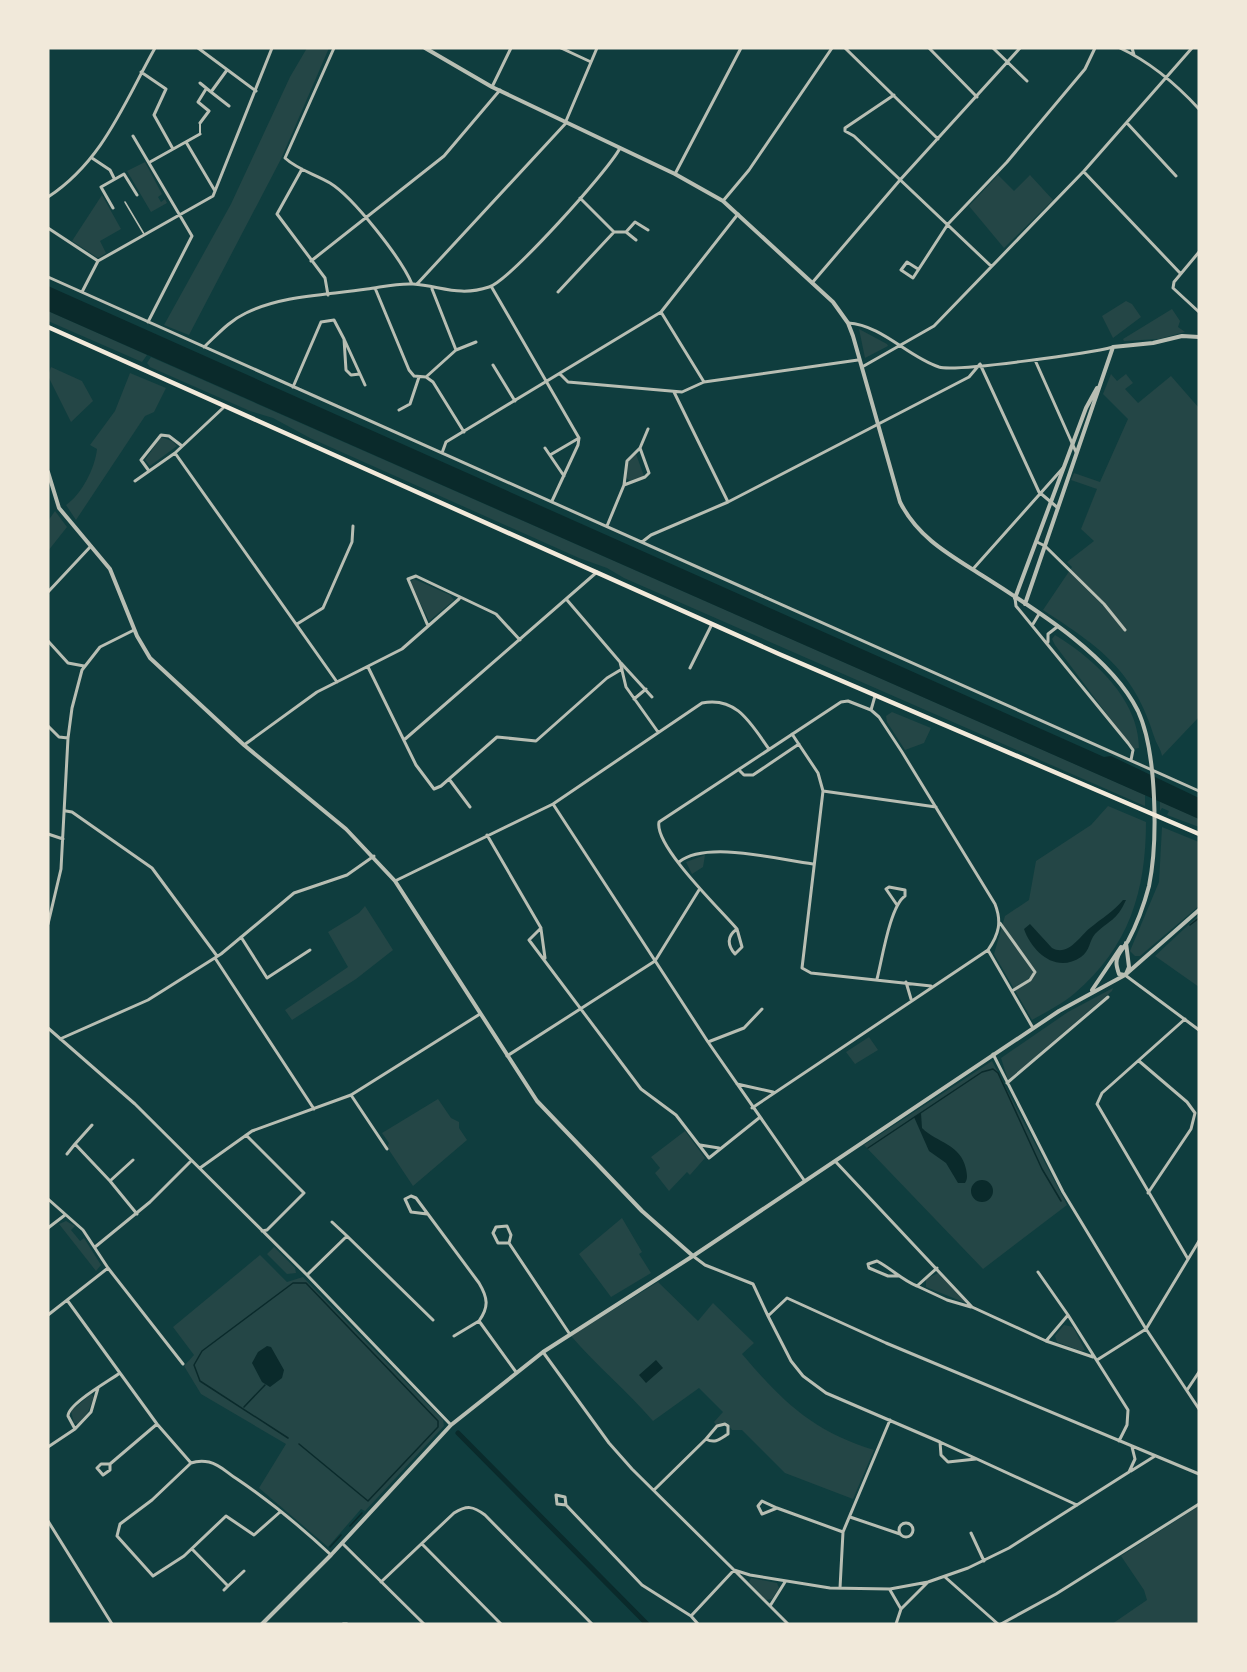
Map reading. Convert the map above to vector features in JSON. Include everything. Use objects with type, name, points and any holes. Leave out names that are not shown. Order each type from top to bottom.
[{"type":"main road","points":[[48,327],[223,408],[875,696],[1199,834]]},
{"type":"street","points":[[48,197],[69,182],[101,148],[155,48]]},
{"type":"street","points":[[198,48],[256,91]]},
{"type":"street","points":[[82,292],[98,261],[213,196],[272,48]]},
{"type":"street","points":[[334,48],[285,158],[332,184],[351,199],[414,284]]},
{"type":"street","points":[[424,48],[492,87],[675,174],[723,201],[833,302],[848,323],[876,424],[900,502],[908,518],[936,545],[1025,604],[1104,663],[1117,677],[1136,706],[1148,740],[1152,766],[1152,871],[1137,922],[1116,963],[1119,974],[1125,975],[1199,1030]]},
{"type":"street","points":[[492,87],[511,48]]},
{"type":"street","points":[[561,48],[591,62]]},
{"type":"street","points":[[414,284],[566,121],[597,48]]},
{"type":"street","points":[[675,174],[741,48]]},
{"type":"street","points":[[723,201],[749,170],[832,48]]},
{"type":"street","points":[[845,48],[938,140]]},
{"type":"street","points":[[929,48],[977,98]]},
{"type":"street","points":[[993,48],[1027,81]]},
{"type":"street","points":[[812,283],[900,180],[977,98],[1020,48]]},
{"type":"street","points":[[918,269],[907,262],[901,270],[913,278],[948,224],[1007,162],[1085,69],[1095,48]]},
{"type":"street","points":[[1120,48],[1134,55],[1166,80],[1175,83],[1199,109]]},
{"type":"street","points":[[1132,48],[1134,55]]},
{"type":"street","points":[[860,368],[934,326],[1084,171],[1192,48]]},
{"type":"street","points":[[210,92],[227,70]]},
{"type":"street","points":[[141,72],[166,89],[154,115],[173,149]]},
{"type":"street","points":[[200,83],[229,106]]},
{"type":"street","points":[[150,162],[200,134],[200,123],[209,111],[198,102],[206,89]]},
{"type":"street","points":[[311,261],[444,156],[500,90]]},
{"type":"street","points":[[894,95],[845,128],[991,266]]},
{"type":"street","points":[[1127,123],[1176,176]]},
{"type":"street","points":[[133,136],[192,236],[148,322]]},
{"type":"street","points":[[186,142],[215,191]]},
{"type":"street","points":[[204,347],[225,326],[260,307],[328,295],[414,284],[432,289],[456,291],[491,286],[508,274],[580,198],[614,161],[621,148]]},
{"type":"street","points":[[92,158],[110,170],[115,179]]},
{"type":"street","points":[[302,169],[277,214],[325,278],[328,295]]},
{"type":"street","points":[[1084,171],[1180,273]]},
{"type":"street","points":[[113,208],[101,186],[124,174],[137,195]]},
{"type":"street","points":[[580,198],[614,232],[627,232],[636,240]]},
{"type":"street","points":[[441,453],[446,442],[662,312],[738,214]]},
{"type":"street","points":[[627,232],[635,222],[648,230]]},
{"type":"street","points":[[48,228],[98,261]]},
{"type":"street","points":[[558,292],[614,232]]},
{"type":"street","points":[[1199,252],[1174,282],[1176,296],[1199,312]]},
{"type":"street","points":[[48,277],[1199,791]]},
{"type":"street","points":[[491,286],[579,438],[552,502]]},
{"type":"street","points":[[375,288],[410,370],[419,377],[426,377],[433,382],[464,432]]},
{"type":"street","points":[[432,289],[456,350]]},
{"type":"street","points":[[662,312],[704,382]]},
{"type":"street","points":[[293,387],[321,322],[334,320],[338,322],[365,385]]},
{"type":"street","points":[[848,323],[865,326],[943,368],[1099,351],[1182,336],[1199,337]]},
{"type":"street","points":[[344,339],[346,370],[351,375],[360,374]]},
{"type":"street","points":[[426,377],[456,350],[476,342]]},
{"type":"street","points":[[1113,347],[1086,408],[1015,598],[1016,606],[1128,743],[1132,750],[1131,760]]},
{"type":"street","points":[[1034,359],[1077,453]]},
{"type":"street","points":[[560,374],[568,382],[674,392],[688,390],[704,382],[858,360]]},
{"type":"street","points":[[642,542],[651,535],[728,502],[969,377],[980,364]]},
{"type":"street","points":[[980,364],[1039,492],[1058,508]]},
{"type":"street","points":[[493,365],[514,401]]},
{"type":"street","points":[[399,410],[410,405],[419,377]]},
{"type":"street","points":[[1025,604],[1095,404],[1097,387]]},
{"type":"street","points":[[674,392],[728,502]]},
{"type":"street","points":[[135,481],[175,453],[223,408]]},
{"type":"street","points":[[607,526],[624,485],[627,461],[640,448],[648,429]]},
{"type":"street","points":[[149,471],[141,460],[156,438],[160,435],[169,436],[182,446]]},
{"type":"street","points":[[550,455],[579,438]]},
{"type":"street","points":[[545,448],[564,476]]},
{"type":"street","points":[[624,485],[648,475],[649,470],[640,448]]},
{"type":"street","points":[[175,453],[337,682]]},
{"type":"street","points":[[973,569],[1065,465]]},
{"type":"street","points":[[48,472],[50,486],[64,515],[110,569],[134,630],[150,658],[243,745],[346,828],[374,856],[395,881],[527,1087],[642,1211],[693,1256],[705,1265],[753,1284],[791,1361],[813,1385],[826,1394],[940,1442],[1077,1505]]},
{"type":"street","points":[[297,624],[323,608],[349,550],[353,526]]},
{"type":"street","points":[[1036,542],[1045,546],[1104,604],[1125,630]]},
{"type":"street","points":[[48,592],[91,546]]},
{"type":"street","points":[[404,740],[597,572]]},
{"type":"street","points":[[428,626],[416,603],[408,579],[416,576],[459,599],[496,614],[520,640]]},
{"type":"street","points":[[243,745],[316,693],[402,649],[459,599]]},
{"type":"street","points":[[567,600],[652,697]]},
{"type":"street","points":[[1033,624],[1039,614]]},
{"type":"street","points":[[690,668],[712,624]]},
{"type":"street","points":[[1048,644],[1048,634],[1057,627]]},
{"type":"street","points":[[48,924],[61,869],[68,738],[72,708],[84,666],[100,647],[134,630]]},
{"type":"street","points":[[48,641],[68,663],[84,666]]},
{"type":"street","points":[[620,662],[626,687],[658,732]]},
{"type":"street","points":[[368,667],[416,765],[434,789],[449,779],[497,737],[536,741],[605,680],[622,669]]},
{"type":"street","points":[[634,699],[646,689]]},
{"type":"street","points":[[871,710],[875,696]]},
{"type":"street","points":[[737,929],[730,936],[728,943],[735,954],[742,947],[737,929],[699,890],[661,836],[659,822],[841,702],[848,700],[871,710],[879,717],[995,904],[1000,923],[1035,972],[1030,980],[1012,991]]},
{"type":"street","points":[[395,881],[553,804],[702,703],[718,701],[738,708],[769,749]]},
{"type":"street","points":[[48,726],[60,737],[68,738]]},
{"type":"street","points":[[792,734],[818,773],[823,791],[802,968],[811,973],[932,986]]},
{"type":"street","points":[[739,770],[744,775],[753,775],[799,744]]},
{"type":"street","points":[[449,779],[470,807]]},
{"type":"street","points":[[823,791],[936,807]]},
{"type":"street","points":[[553,804],[752,1108],[804,1180]]},
{"type":"street","points":[[65,811],[72,812],[152,868],[216,957],[314,1109]]},
{"type":"street","points":[[48,834],[64,839]]},
{"type":"street","points":[[486,835],[541,928],[545,960]]},
{"type":"street","points":[[679,862],[693,855],[711,851],[813,864]]},
{"type":"street","points":[[60,1039],[148,1000],[216,957],[294,893],[347,875],[374,856]]},
{"type":"street","points":[[877,980],[897,905],[905,896],[905,890],[889,887],[886,889],[897,905]]},
{"type":"street","points":[[507,1056],[656,961],[699,890]]},
{"type":"street","points":[[262,1624],[331,1555],[451,1425],[516,1372],[569,1333],[693,1256],[993,1054],[1092,992],[1125,975],[1199,910]]},
{"type":"street","points":[[752,1108],[911,999],[988,950],[996,938],[1000,923]]},
{"type":"street","points":[[541,928],[529,940],[641,1089],[676,1115],[709,1158],[759,1118]]},
{"type":"street","points":[[241,937],[267,978],[310,950]]},
{"type":"street","points":[[1125,975],[1129,967],[1126,943]]},
{"type":"street","points":[[1092,992],[1116,952],[1126,943]]},
{"type":"street","points":[[988,950],[1033,1028]]},
{"type":"street","points":[[906,982],[911,999]]},
{"type":"street","points":[[1007,1083],[1107,997]]},
{"type":"street","points":[[708,1042],[744,1029],[762,1009]]},
{"type":"street","points":[[200,1168],[246,1134],[351,1095],[480,1014]]},
{"type":"street","points":[[1185,1019],[1102,1093],[1097,1104],[1188,1259]]},
{"type":"street","points":[[48,1029],[135,1104],[190,1162],[200,1168],[307,1275],[451,1425]]},
{"type":"street","points":[[993,1054],[1063,1191],[1146,1329],[1199,1409]]},
{"type":"street","points":[[1139,1061],[1186,1102],[1195,1113],[1191,1129],[1148,1193]]},
{"type":"street","points":[[737,1084],[774,1092]]},
{"type":"street","points":[[351,1095],[387,1149]]},
{"type":"street","points":[[67,1154],[92,1125]]},
{"type":"street","points":[[246,1134],[304,1194],[267,1230],[262,1231]]},
{"type":"street","points":[[75,1144],[111,1181],[137,1214]]},
{"type":"street","points":[[700,1145],[720,1148]]},
{"type":"street","points":[[111,1181],[133,1160]]},
{"type":"street","points":[[834,1160],[972,1307]]},
{"type":"street","points":[[95,1247],[137,1214],[190,1162]]},
{"type":"street","points":[[427,1214],[411,1212],[405,1199],[411,1196],[416,1198],[485,1294],[487,1304],[479,1321],[454,1336]]},
{"type":"street","points":[[48,1199],[83,1230],[108,1268],[183,1364]]},
{"type":"street","points":[[48,1228],[65,1215]]},
{"type":"street","points":[[332,1222],[433,1320]]},
{"type":"street","points":[[509,1243],[498,1243],[493,1233],[496,1227],[507,1226],[511,1235],[509,1243],[569,1333]]},
{"type":"street","points":[[307,1275],[347,1236]]},
{"type":"street","points":[[899,1276],[877,1272],[869,1268],[868,1264],[877,1261],[917,1286],[956,1304],[972,1307],[1046,1341],[1095,1358],[1146,1329],[1199,1241]]},
{"type":"street","points":[[48,1315],[108,1268]]},
{"type":"street","points":[[917,1286],[937,1268]]},
{"type":"street","points":[[1038,1272],[1128,1410],[1127,1425],[1119,1441]]},
{"type":"street","points":[[768,1316],[787,1298],[886,1343],[1199,1474]]},
{"type":"street","points":[[67,1300],[158,1424],[191,1463]]},
{"type":"street","points":[[1046,1341],[1068,1316]]},
{"type":"street","points":[[479,1321],[516,1372]]},
{"type":"street","points":[[543,1352],[609,1443],[788,1624]]},
{"type":"street","points":[[1187,1389],[1199,1372]]},
{"type":"street","points":[[75,1429],[68,1412],[120,1373]]},
{"type":"street","points":[[48,1447],[75,1429],[91,1412],[98,1388]]},
{"type":"street","points":[[840,1588],[843,1532],[890,1420]]},
{"type":"street","points":[[110,1464],[110,1470],[103,1475],[97,1468],[101,1464],[110,1464],[158,1424]]},
{"type":"street","points":[[654,1490],[717,1426],[725,1424],[728,1426],[728,1434],[718,1441],[711,1442],[706,1439]]},
{"type":"street","points":[[940,1442],[941,1455],[948,1462],[977,1459]]},
{"type":"street","points":[[1129,1472],[1135,1459],[1132,1447]]},
{"type":"street","points":[[734,1570],[785,1582],[840,1588],[890,1589],[928,1582],[984,1561],[1155,1456]]},
{"type":"street","points":[[280,1512],[254,1535],[226,1516],[192,1549],[153,1576],[119,1540],[116,1532],[120,1524],[152,1500],[191,1463],[211,1462],[225,1469],[280,1512],[331,1555]]},
{"type":"street","points":[[566,1505],[556,1504],[556,1495],[565,1497],[566,1505],[642,1585],[691,1616],[698,1624]]},
{"type":"street","points":[[777,1508],[762,1514],[758,1506],[762,1501],[767,1501],[777,1508],[843,1532]]},
{"type":"street","points":[[945,1577],[1000,1624],[1056,1594],[1199,1504]]},
{"type":"street","points":[[381,1582],[463,1507],[477,1509],[592,1624]]},
{"type":"street","points":[[850,1517],[905,1537],[910,1536],[912,1527],[907,1523],[902,1524],[898,1529],[900,1534]]},
{"type":"street","points":[[48,1521],[112,1624]]},
{"type":"street","points":[[971,1533],[984,1561]]},
{"type":"street","points":[[342,1543],[424,1624]]},
{"type":"street","points":[[423,1545],[501,1624]]},
{"type":"street","points":[[192,1549],[228,1586]]},
{"type":"street","points":[[691,1616],[734,1570]]},
{"type":"street","points":[[224,1590],[244,1571]]},
{"type":"street","points":[[770,1606],[785,1582]]},
{"type":"street","points":[[896,1624],[901,1609],[928,1582]]},
{"type":"street","points":[[890,1589],[901,1609]]},
{"type":"lane","points":[[125,202],[144,235]]},
{"type":"shaded area","points":[[307,48],[329,48],[281,159],[189,335],[164,325],[231,204],[290,77]]},
{"type":"shaded area","points":[[145,162],[162,194],[158,197],[161,202],[165,199],[167,203],[151,212],[127,171]]},
{"type":"shaded area","points":[[998,175],[1014,191],[1030,175],[1053,200],[1004,248],[969,206]]},
{"type":"shaded area","points":[[102,195],[121,229],[100,241],[106,253],[98,258],[72,241]]},
{"type":"shaded area","points":[[48,286],[1104,757],[1111,756],[1199,798],[1199,819],[48,311]]},
{"type":"shaded area","points":[[1126,301],[1132,304],[1141,317],[1113,338],[1102,316]]},
{"type":"shaded area","points":[[1172,309],[1180,321],[1178,327],[1185,332],[1159,339],[1124,341],[1123,339]]},
{"type":"shaded area","points":[[48,311],[147,355],[142,362],[48,321]]},
{"type":"shaded area","points":[[859,329],[887,344],[888,346],[865,358]]},
{"type":"shaded area","points":[[151,357],[1145,795],[1145,806],[624,578],[607,568],[579,558],[310,438],[273,418],[250,411],[150,367],[147,363]]},
{"type":"shaded area","points":[[51,367],[82,381],[93,401],[71,422],[48,376]]},
{"type":"shaded area","points":[[130,373],[166,388],[154,412],[145,416],[76,520],[66,505],[87,480],[97,449],[90,445],[115,411]]},
{"type":"shaded area","points":[[1111,374],[1117,381],[1126,374],[1133,383],[1125,389],[1138,403],[1171,376],[1199,408],[1199,717],[1162,756],[1147,715],[1126,678],[1098,649],[1043,610],[1072,567],[1067,562],[1094,541],[1081,529],[1097,489],[1071,480],[1074,473],[1100,482],[1128,419],[1103,394]]},
{"type":"shaded area","points":[[161,437],[172,441],[177,446],[150,466],[145,460]]},
{"type":"shaded area","points":[[636,454],[644,476],[630,481],[625,477],[628,462]]},
{"type":"shaded area","points":[[55,511],[67,527],[48,551],[48,521]]},
{"type":"shaded area","points":[[414,579],[450,595],[454,600],[429,621],[410,582]]},
{"type":"shaded area","points":[[1055,635],[1084,655],[1111,682],[1131,713],[1137,730],[1139,748],[1133,749],[1055,645],[1052,639]]},
{"type":"shaded area","points":[[892,712],[931,728],[924,743],[905,750],[887,722],[886,716]]},
{"type":"shaded area","points":[[1160,801],[1199,819],[1199,827],[1167,815],[1169,811],[1162,808],[1160,811]]},
{"type":"shaded area","points":[[1108,806],[1146,822],[1142,871],[1131,916],[1109,957],[1094,975],[1070,997],[1032,1020],[994,954],[1005,916],[1029,900],[1036,861],[1091,825]]},
{"type":"shaded area","points":[[1162,827],[1199,842],[1199,906],[1140,956],[1135,956],[1130,951],[1159,882]]},
{"type":"shaded area","points":[[705,855],[703,867],[692,874],[686,862]]},
{"type":"shaded area","points":[[1123,900],[1126,900],[1116,916],[1095,934],[1084,955],[1072,962],[1054,962],[1046,958],[1033,945],[1024,929],[1030,924],[1052,948],[1063,950]]},
{"type":"shaded area","points":[[365,906],[393,950],[356,979],[292,1020],[285,1010],[348,967],[328,932],[359,913]]},
{"type":"shaded area","points":[[1199,915],[1199,987],[1155,956]]},
{"type":"shaded area","points":[[1113,988],[1008,1080],[1001,1058],[1068,1012]]},
{"type":"shaded area","points":[[869,1037],[878,1050],[855,1064],[846,1052]]},
{"type":"shaded area","points":[[992,1061],[1067,1205],[983,1269],[864,1145]]},
{"type":"shaded area","points":[[438,1099],[451,1118],[459,1122],[459,1128],[467,1140],[413,1186],[387,1147],[389,1143],[382,1133]]},
{"type":"shaded area","points":[[921,1113],[922,1128],[959,1154],[966,1169],[965,1183],[958,1183],[946,1163],[929,1151],[914,1117]]},
{"type":"shaded area","points":[[685,1131],[705,1158],[690,1175],[687,1172],[669,1191],[655,1173],[660,1168],[651,1157]]},
{"type":"shaded area","points":[[982,1180],[990,1183],[993,1191],[990,1199],[982,1202],[974,1199],[971,1191],[974,1183]]},
{"type":"shaded area","points":[[622,1218],[642,1252],[639,1254],[651,1273],[611,1297],[579,1254]]},
{"type":"shaded area","points":[[66,1221],[75,1226],[71,1230],[80,1241],[84,1238],[101,1265],[96,1271],[59,1224]]},
{"type":"shaded area","points":[[274,1247],[295,1268],[296,1273],[287,1274],[267,1254]]},
{"type":"shaded area","points":[[260,1255],[287,1282],[303,1277],[443,1420],[444,1426],[365,1511],[361,1509],[328,1547],[259,1488],[286,1444],[201,1394],[184,1366],[194,1355],[173,1327]]},
{"type":"shaded area","points":[[938,1273],[966,1303],[926,1287],[926,1279]]},
{"type":"shaded area","points":[[658,1282],[698,1321],[713,1303],[754,1343],[742,1354],[785,1400],[833,1434],[874,1450],[853,1499],[785,1473],[742,1430],[732,1430],[726,1422],[716,1425],[714,1422],[723,1412],[699,1388],[653,1421],[571,1336]]},
{"type":"shaded area","points":[[1064,1325],[1073,1327],[1085,1350],[1081,1351],[1057,1342],[1055,1336]]},
{"type":"shaded area","points":[[267,1346],[271,1347],[284,1370],[282,1378],[270,1387],[262,1382],[252,1363],[258,1352]]},
{"type":"shaded area","points":[[656,1360],[663,1368],[646,1383],[639,1375]]},
{"type":"shaded area","points":[[91,1394],[94,1397],[88,1412],[78,1424],[74,1423],[71,1411]]},
{"type":"shaded area","points":[[1199,1506],[1199,1624],[1112,1624],[1147,1600],[1144,1590],[1121,1556]]},
{"type":"shaded area","points":[[751,1578],[777,1583],[779,1588],[772,1599],[766,1600],[749,1582]]},
{"type":"waterway","points":[[1190,925],[1199,918]]},
{"type":"waterway","points":[[868,1148],[982,1072],[993,1069],[998,1073],[1042,1169],[1061,1201]]},
{"type":"waterway","points":[[288,1438],[200,1381],[194,1365],[202,1351],[293,1283],[306,1283],[438,1421],[438,1427],[368,1501],[299,1444]]},
{"type":"waterway","points":[[244,1407],[265,1385]]},
{"type":"waterway","points":[[458,1433],[647,1624]]},
{"type":"waterway","points":[[350,1526],[362,1513]]},
{"type":"waterway","points":[[330,1547],[341,1535]]}]
